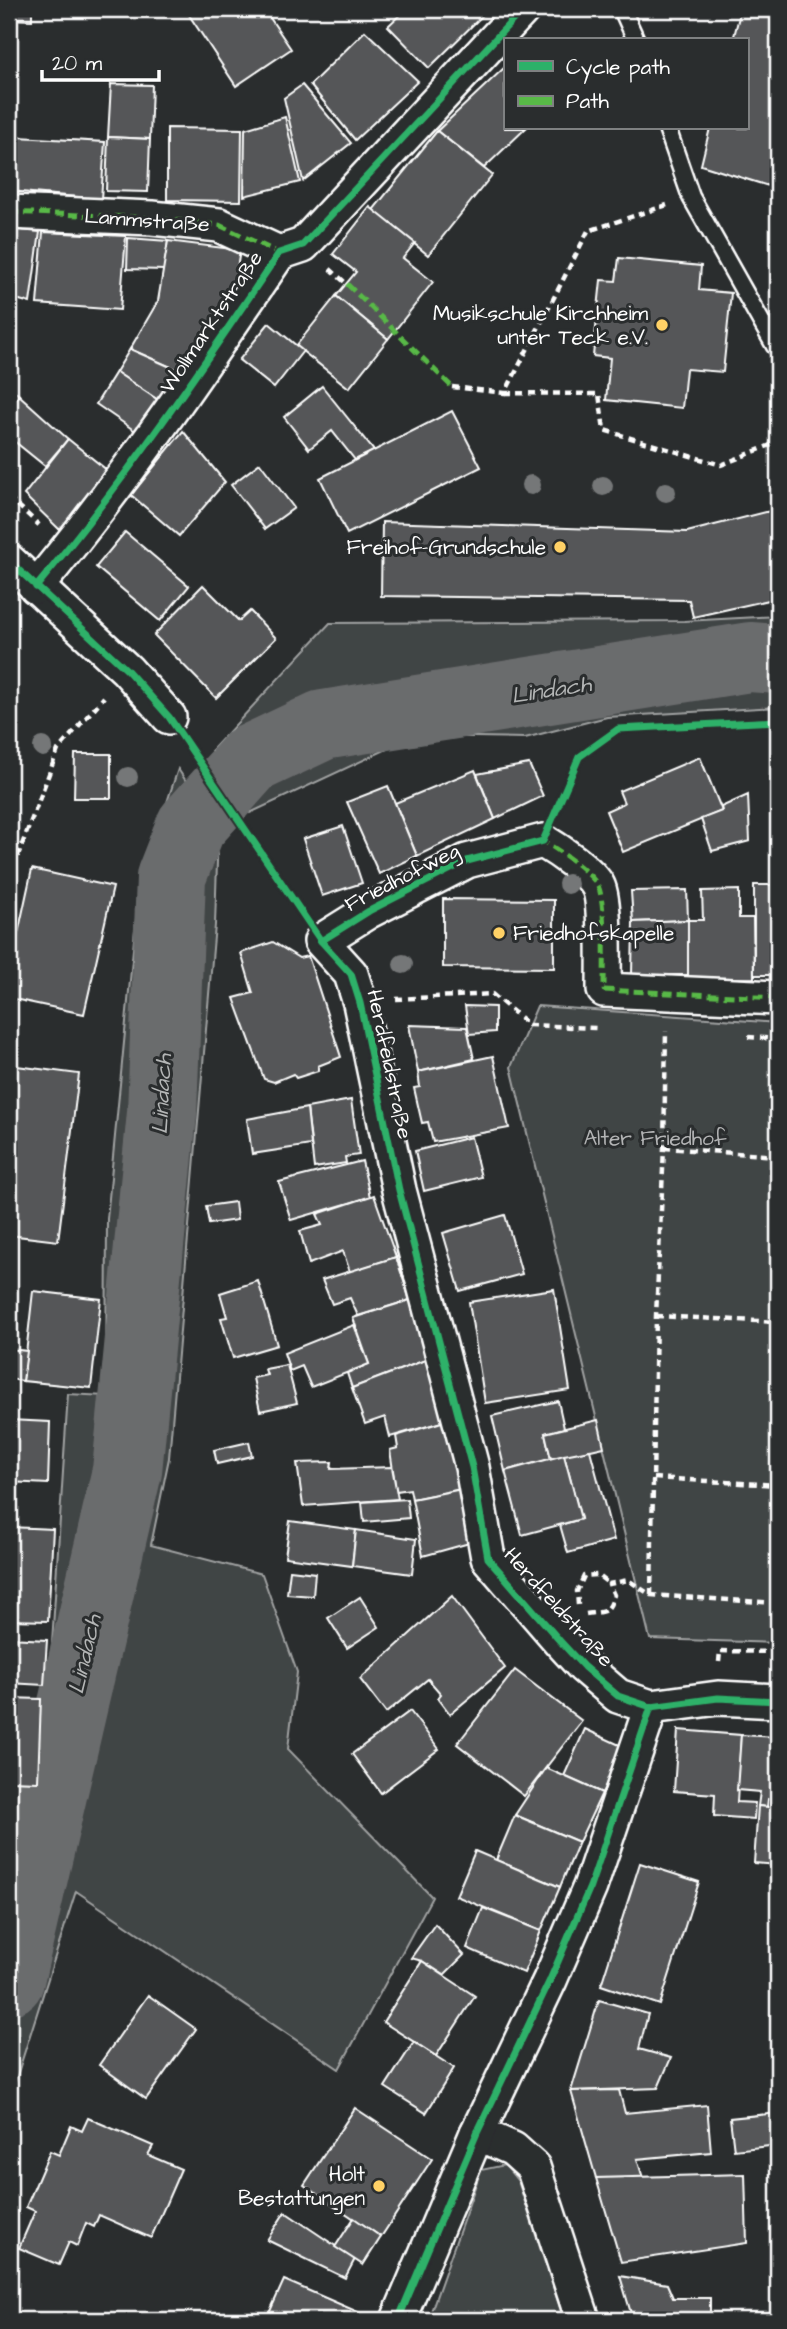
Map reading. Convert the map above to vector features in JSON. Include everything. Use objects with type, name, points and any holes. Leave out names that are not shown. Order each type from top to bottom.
[{"type":"street","name":"Wollmarktstraße","points":[[36,587],[178,401],[279,253],[303,245],[523,9]]},
{"type":"street","name":"Lammstraße","points":[[9,212],[152,218],[219,225],[279,253]]},
{"type":"street","points":[[9,561],[127,670],[169,717]]},
{"type":"street","name":"Friedhofweg","points":[[321,941],[369,911],[467,861],[543,841],[569,857],[598,886],[603,920],[604,990],[778,998]]},
{"type":"street","name":"Herdfeldstraße","points":[[321,941],[351,974],[360,1003],[399,1190],[472,1467],[488,1558],[584,1667],[618,1696],[651,1707]]},
{"type":"street","points":[[398,2320],[477,2133],[550,1980],[590,1886],[651,1707],[718,1698],[778,1701]]},
{"type":"street","points":[[477,2133],[513,2149],[533,2167],[583,2320]]},
{"type":"lane","points":[[622,9],[635,38]]},
{"type":"lane","points":[[668,130],[691,197],[775,346]]},
{"type":"path","points":[[505,393],[588,231],[691,197]]},
{"type":"path","points":[[452,387],[505,393],[600,394],[604,430],[721,465],[778,442]]},
{"type":"path","points":[[9,879],[58,750],[127,670]]},
{"type":"path","points":[[360,1003],[411,997],[492,994],[529,1025],[597,1028]]},
{"type":"path","points":[[652,1030],[679,1032]]},
{"type":"path","points":[[651,1595],[656,1316],[664,1148],[666,1031]]},
{"type":"path","points":[[741,1036],[778,1039]]},
{"type":"path","points":[[664,1148],[778,1156]]},
{"type":"path","points":[[656,1316],[778,1322]]},
{"type":"path","points":[[654,1478],[778,1485]]},
{"type":"path","points":[[598,1575],[609,1584],[614,1595],[611,1607],[601,1614],[579,1615],[577,1591],[584,1576],[598,1575]]},
{"type":"path","points":[[609,1584],[628,1580],[651,1595],[778,1603]]},
{"type":"green space","points":[[778,616],[778,707],[607,717],[525,738],[415,736],[250,813],[211,751],[330,623],[684,621]]},
{"type":"green space","points":[[178,769],[218,830],[215,925],[169,1458],[151,1545],[262,1574],[297,1672],[288,1749],[432,1897],[339,2069],[76,1891],[9,2101],[9,1901],[43,1783],[68,1394],[106,1396],[107,1219],[139,887]]},
{"type":"green space","name":"Alter Friedhof","points":[[537,1006],[778,1023],[778,1643],[650,1639],[511,1067]]},
{"type":"green space","points":[[505,2165],[518,2181],[564,2320],[428,2320],[481,2170]]},
{"type":"building","points":[[9,9],[32,9],[32,20],[9,19]]},
{"type":"building","points":[[185,9],[264,9],[291,49],[236,86]]},
{"type":"building","points":[[406,9],[489,9],[429,68],[388,26]]},
{"type":"building","points":[[741,9],[778,9],[778,189],[701,165],[710,130],[748,130],[748,38],[734,38]]},
{"type":"building","points":[[365,31],[418,81],[355,140],[310,85]]},
{"type":"building","points":[[504,68],[504,130],[524,130],[484,168],[437,131]]},
{"type":"building","points":[[111,84],[152,85],[150,139],[108,137]]},
{"type":"building","points":[[302,85],[351,143],[303,181],[284,98]]},
{"type":"building","points":[[285,117],[300,182],[244,196],[245,129]]},
{"type":"building","points":[[167,128],[242,129],[241,201],[167,200]]},
{"type":"building","points":[[437,131],[492,175],[428,255],[373,210]]},
{"type":"building","points":[[9,133],[16,133],[9,167]]},
{"type":"building","points":[[18,137],[105,142],[101,199],[9,191]]},
{"type":"building","points":[[108,137],[150,139],[148,192],[106,191]]},
{"type":"building","points":[[370,207],[415,243],[403,258],[433,282],[388,339],[336,296],[356,272],[333,254]]},
{"type":"building","points":[[9,229],[40,232],[30,303],[9,297]]},
{"type":"building","points":[[43,232],[126,236],[120,310],[37,304]]},
{"type":"building","points":[[128,238],[168,241],[164,270],[127,269]]},
{"type":"building","points":[[168,241],[240,250],[233,294],[182,372],[130,349],[158,301]]},
{"type":"building","name":"Musikschule Kirchheim unter Teck e.V.","points":[[619,258],[701,266],[699,290],[731,293],[723,372],[686,369],[682,408],[606,400],[610,358],[593,356],[601,280],[616,281]]},
{"type":"building","points":[[336,296],[388,339],[349,388],[296,346]]},
{"type":"building","points":[[269,323],[303,351],[274,388],[239,360]]},
{"type":"building","points":[[130,349],[182,372],[161,402],[116,372]]},
{"type":"building","points":[[116,372],[161,402],[138,433],[96,404]]},
{"type":"building","points":[[9,386],[19,395],[9,410]]},
{"type":"building","points":[[322,386],[374,451],[355,460],[332,431],[309,449],[284,417]]},
{"type":"building","points":[[19,395],[68,439],[45,466],[9,437],[9,410]]},
{"type":"building","points":[[452,411],[481,467],[347,534],[320,478]]},
{"type":"building","points":[[183,431],[225,482],[179,536],[131,495]]},
{"type":"building","points":[[68,439],[108,471],[62,532],[24,495]]},
{"type":"building","points":[[260,463],[294,508],[265,529],[231,485]]},
{"type":"building","points":[[778,509],[778,598],[693,617],[689,600],[381,596],[382,522],[687,532]]},
{"type":"building","points":[[125,532],[189,586],[160,621],[96,567]]},
{"type":"building","points":[[203,585],[239,621],[250,611],[276,638],[216,698],[154,635]]},
{"type":"building","points":[[75,754],[111,754],[111,798],[74,798]]},
{"type":"building","points":[[700,757],[722,811],[623,852],[606,811],[624,803],[619,791]]},
{"type":"building","points":[[529,764],[543,796],[495,819],[477,774]]},
{"type":"building","points":[[475,770],[495,819],[417,856],[395,803]]},
{"type":"building","points":[[388,786],[417,856],[379,874],[347,802]]},
{"type":"building","points":[[748,795],[750,841],[712,851],[701,819],[722,811],[721,807]]},
{"type":"building","points":[[343,826],[362,883],[322,896],[303,839]]},
{"type":"building","points":[[32,869],[113,887],[84,1014],[9,998],[9,975]]},
{"type":"building","points":[[754,885],[778,885],[778,975],[754,975]]},
{"type":"building","points":[[687,890],[688,920],[633,922],[631,891]]},
{"type":"building","points":[[739,890],[739,918],[753,918],[754,978],[688,979],[688,920],[703,920],[702,891]]},
{"type":"building","name":"Friedhofskapelle","points":[[443,899],[554,900],[554,968],[443,967]]},
{"type":"building","points":[[688,920],[688,975],[632,975],[633,922]]},
{"type":"building","points":[[273,942],[299,958],[308,956],[341,1057],[318,1066],[318,1071],[296,1078],[293,1074],[274,1082],[264,1079],[234,998],[253,993],[241,953]]},
{"type":"building","points":[[465,1006],[495,1007],[495,1032],[469,1034]]},
{"type":"building","points":[[409,1025],[467,1027],[474,1059],[418,1072]]},
{"type":"building","points":[[493,1056],[509,1128],[433,1142],[428,1122],[422,1123],[414,1088],[420,1087],[418,1072]]},
{"type":"building","points":[[9,1065],[79,1074],[58,1241],[9,1235]]},
{"type":"building","points":[[351,1100],[359,1155],[345,1157],[346,1163],[314,1168],[307,1108]]},
{"type":"building","points":[[307,1108],[311,1145],[252,1154],[247,1119]]},
{"type":"building","points":[[471,1137],[481,1177],[424,1191],[415,1151]]},
{"type":"building","points":[[362,1161],[370,1197],[291,1220],[279,1182]]},
{"type":"building","points":[[374,1195],[396,1257],[350,1272],[343,1251],[309,1264],[300,1231],[322,1225],[317,1214]]},
{"type":"building","points":[[235,1202],[237,1220],[209,1224],[206,1206]]},
{"type":"building","points":[[505,1215],[522,1274],[460,1291],[443,1233]]},
{"type":"building","points":[[396,1257],[410,1300],[358,1316],[350,1298],[332,1304],[322,1280]]},
{"type":"building","points":[[258,1281],[277,1345],[233,1358],[221,1318],[227,1317],[220,1293]]},
{"type":"building","points":[[554,1289],[570,1390],[485,1403],[469,1302]]},
{"type":"building","points":[[33,1291],[101,1299],[91,1388],[23,1381]]},
{"type":"building","points":[[410,1300],[428,1359],[352,1388],[347,1373],[369,1364],[353,1318]]},
{"type":"building","points":[[354,1325],[369,1364],[311,1387],[302,1366],[290,1371],[284,1353]]},
{"type":"building","points":[[9,1349],[27,1351],[23,1381],[9,1379]]},
{"type":"building","points":[[428,1359],[445,1421],[390,1437],[385,1417],[365,1424],[352,1388]]},
{"type":"building","points":[[287,1365],[297,1403],[260,1411],[253,1378],[267,1375],[265,1369]]},
{"type":"building","points":[[558,1401],[564,1428],[545,1433],[551,1459],[505,1471],[492,1416]]},
{"type":"building","points":[[9,1420],[50,1422],[48,1484],[9,1482]]},
{"type":"building","points":[[598,1420],[604,1447],[551,1459],[545,1433]]},
{"type":"building","points":[[445,1421],[462,1489],[412,1499],[410,1489],[396,1491],[390,1450],[398,1448],[396,1436]]},
{"type":"building","points":[[249,1442],[252,1456],[217,1464],[214,1450]]},
{"type":"building","points":[[590,1450],[614,1540],[568,1553],[560,1525],[581,1519],[564,1455]]},
{"type":"building","points":[[564,1455],[581,1519],[522,1535],[505,1471]]},
{"type":"building","points":[[332,1462],[331,1469],[392,1467],[398,1499],[303,1506],[297,1463]]},
{"type":"building","points":[[462,1489],[473,1542],[423,1556],[412,1499]]},
{"type":"building","points":[[407,1499],[409,1518],[364,1522],[362,1502]]},
{"type":"building","points":[[290,1521],[356,1530],[352,1566],[285,1557]]},
{"type":"building","points":[[9,1527],[53,1529],[48,1621],[9,1620]]},
{"type":"building","points":[[356,1530],[416,1539],[412,1574],[352,1566]]},
{"type":"building","points":[[290,1570],[315,1573],[313,1596],[287,1594]]},
{"type":"building","points":[[452,1596],[505,1668],[450,1714],[438,1698],[441,1694],[428,1679],[386,1713],[360,1679]]},
{"type":"building","points":[[360,1597],[379,1627],[347,1648],[328,1618]]},
{"type":"building","points":[[9,1638],[47,1640],[44,1685],[9,1683]]},
{"type":"building","points":[[515,1670],[582,1721],[524,1796],[457,1744]]},
{"type":"building","points":[[9,1698],[41,1699],[38,1782],[9,1781]]},
{"type":"building","points":[[410,1711],[439,1749],[381,1793],[352,1754]]},
{"type":"building","points":[[585,1729],[624,1747],[602,1793],[564,1776]]},
{"type":"building","points":[[678,1730],[741,1735],[737,1802],[755,1803],[754,1819],[714,1816],[715,1794],[674,1791]]},
{"type":"building","points":[[741,1735],[778,1737],[778,1800],[768,1799],[767,1807],[758,1806],[760,1792],[737,1790]]},
{"type":"building","points":[[546,1768],[602,1793],[579,1842],[515,1815]]},
{"type":"building","points":[[758,1806],[778,1808],[778,1865],[754,1863]]},
{"type":"building","points":[[515,1815],[579,1842],[560,1887],[496,1860]]},
{"type":"building","points":[[475,1851],[560,1887],[541,1931],[456,1896]]},
{"type":"building","points":[[640,1863],[699,1882],[660,2005],[601,1985]]},
{"type":"building","points":[[483,1908],[541,1931],[524,1973],[467,1948]]},
{"type":"building","points":[[435,1924],[464,1955],[444,1975],[422,1961],[411,1958]]},
{"type":"building","points":[[422,1961],[475,1996],[436,2056],[383,2022]]},
{"type":"building","points":[[148,1995],[196,2029],[146,2099],[99,2065]]},
{"type":"building","points":[[599,2000],[648,2014],[639,2049],[671,2058],[658,2088],[571,2091]]},
{"type":"building","points":[[414,2042],[454,2068],[426,2113],[385,2087]]},
{"type":"building","points":[[619,2090],[625,2113],[707,2105],[711,2152],[637,2159],[643,2178],[596,2178],[571,2091]]},
{"type":"building","points":[[355,2108],[432,2159],[381,2237],[304,2185]]},
{"type":"building","points":[[778,2113],[778,2145],[734,2150],[730,2118]]},
{"type":"building","points":[[88,2118],[153,2146],[148,2155],[181,2169],[151,2238],[99,2215],[94,2227],[86,2223],[77,2246],[69,2242],[59,2265],[19,2248],[35,2211],[26,2207],[50,2151],[59,2155],[71,2126],[82,2131]]},
{"type":"building","points":[[745,2174],[747,2243],[621,2262],[596,2178]]},
{"type":"building","points":[[285,2212],[355,2259],[345,2278],[267,2240]]},
{"type":"building","points":[[354,2218],[381,2237],[363,2265],[335,2247]]},
{"type":"building","points":[[620,2276],[667,2284],[673,2298],[710,2298],[710,2320],[633,2320]]},
{"type":"building","points":[[284,2280],[358,2312],[354,2320],[266,2320]]},
{"type":"waterway","name":"Lindach","points":[[9,1980],[127,1471],[162,1113],[171,877],[191,826],[251,759],[323,725],[750,657],[778,659]]},
{"type":"marked path","points":[[9,212],[152,218],[219,225],[279,253]]},
{"type":"marked path","points":[[347,284],[452,387]]},
{"type":"marked path","points":[[539,842],[543,841],[573,861],[598,886],[603,920],[604,990],[778,998]]},
{"type":"cycle path","points":[[36,587],[131,465],[279,253],[303,245],[523,9]]},
{"type":"cycle path","points":[[9,561],[127,670],[169,717],[321,941],[351,974],[360,1003],[399,1190],[472,1467],[488,1558],[584,1667],[618,1696],[651,1707],[718,1698],[778,1701]]},
{"type":"cycle path","points":[[321,941],[369,911],[467,861],[543,841],[579,757],[618,729],[778,721]]},
{"type":"cycle path","points":[[398,2320],[477,2133],[550,1980],[590,1887],[651,1707]]},
{"type":"place","name":"Musikschule Kirchheim unter Teck e.V.","points":[[662,325]]},
{"type":"place","name":"Freihof-Grundschule","points":[[560,547]]},
{"type":"place","name":"Friedhofskapelle","points":[[499,933]]},
{"type":"place","name":"Holt Bestattungen","points":[[379,2186]]}]
